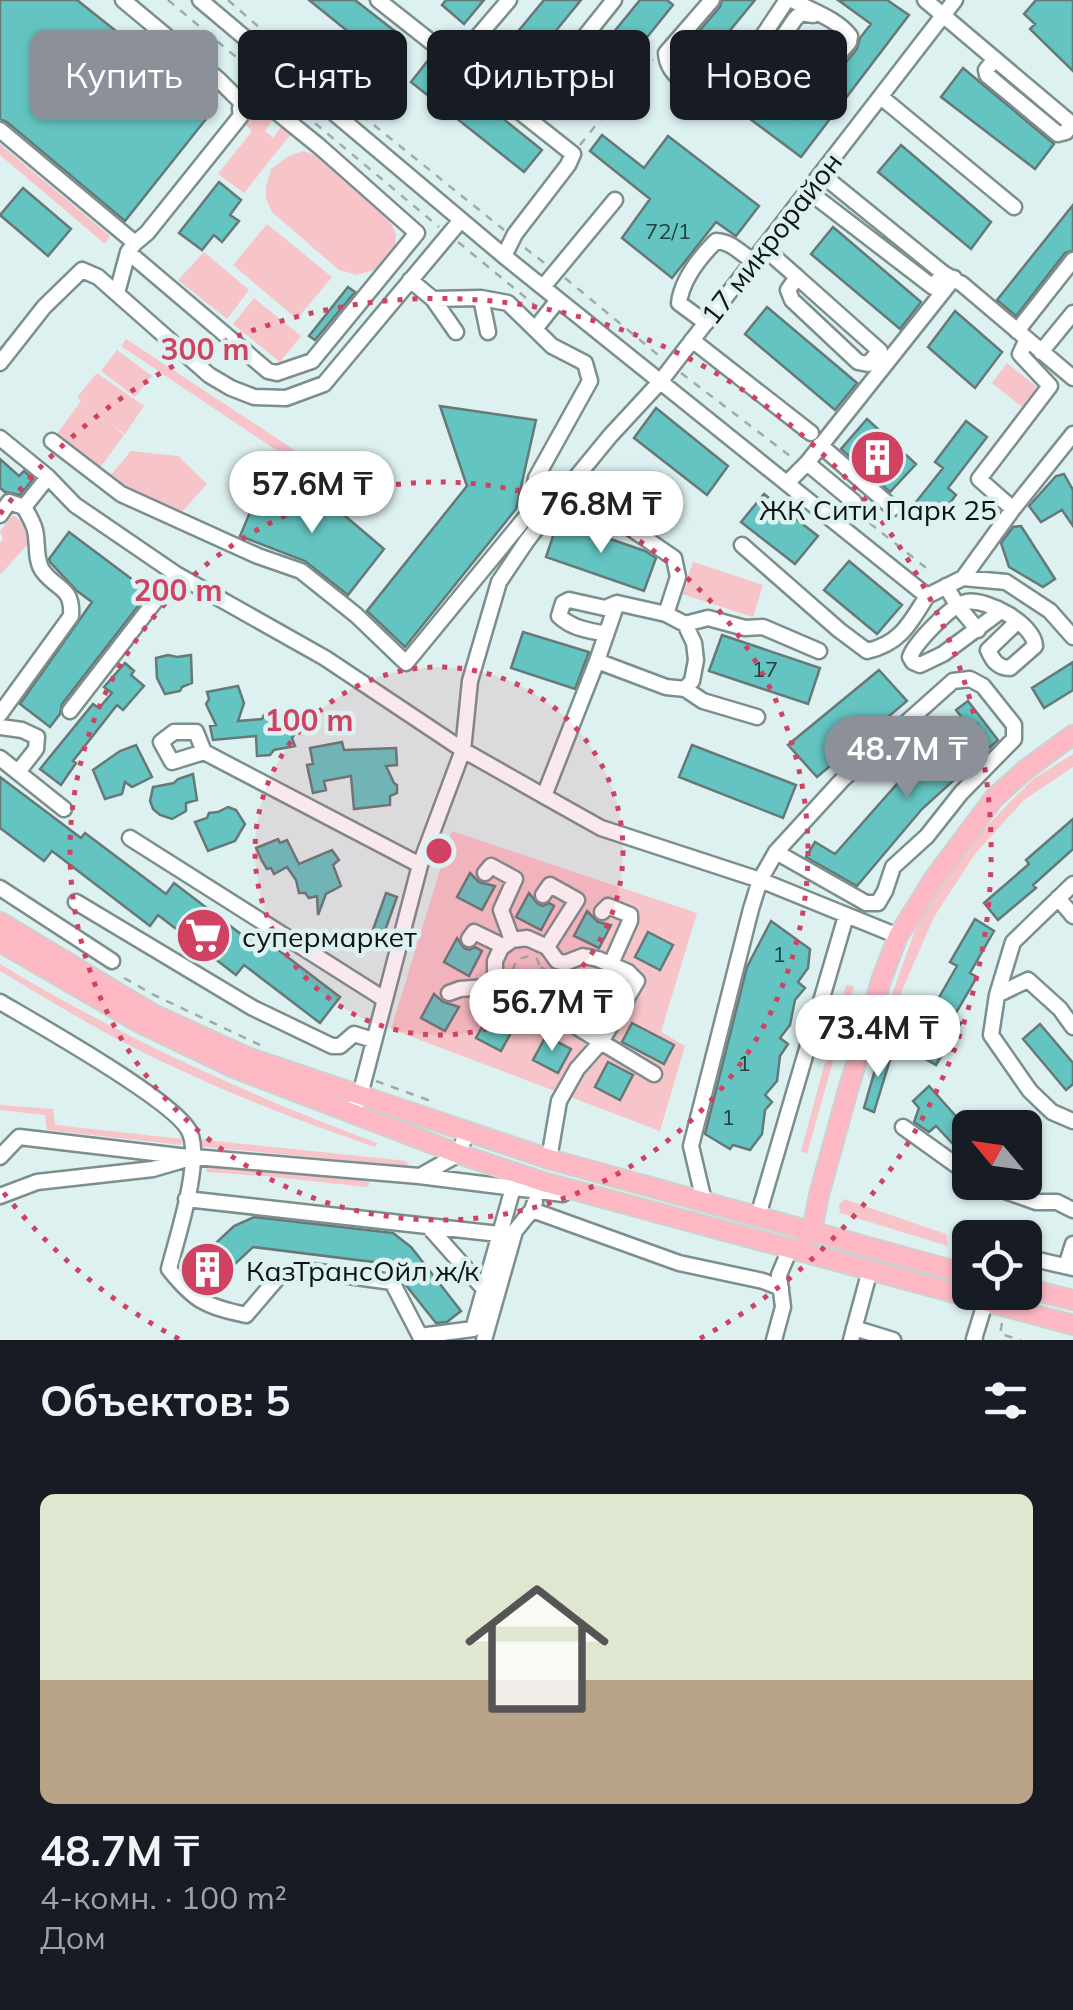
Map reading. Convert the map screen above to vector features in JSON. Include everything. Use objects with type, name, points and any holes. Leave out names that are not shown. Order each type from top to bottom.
[{"type":"main road","points":[[790,1250],[812,1231],[818,1195],[848,1090],[898,936],[935,877],[994,798],[1073,734]]},
{"type":"main road","points":[[0,922],[153,1014],[247,1057],[362,1086],[423,1118],[549,1159],[952,1269]]},
{"type":"main road","points":[[0,942],[138,1022],[234,1068],[459,1154],[540,1181],[952,1294]]},
{"type":"main road","points":[[1042,1292],[1073,1300]]},
{"type":"main road","points":[[1012,1310],[1073,1326]]},
{"type":"street","points":[[123,0],[238,99]]},
{"type":"street","points":[[200,0],[543,288],[927,596]]},
{"type":"street","points":[[378,0],[427,39]]},
{"type":"street","points":[[483,30],[509,0]]},
{"type":"street","points":[[590,30],[614,0]]},
{"type":"street","points":[[670,67],[666,53],[712,0]]},
{"type":"street","points":[[767,30],[789,0],[846,30]]},
{"type":"street","points":[[925,0],[1072,124]]},
{"type":"street","name":"17 микрорайон","points":[[353,1114],[420,865],[464,750],[470,681],[499,582],[569,486],[660,382],[955,0]]},
{"type":"street","points":[[790,30],[801,13],[826,17]]},
{"type":"street","points":[[881,97],[1014,207]]},
{"type":"street","points":[[117,293],[132,248],[238,120]]},
{"type":"street","points":[[0,130],[268,371],[277,373],[312,361],[417,234],[287,120]]},
{"type":"street","points":[[504,256],[573,154],[530,120]]},
{"type":"street","points":[[821,174],[1073,378]]},
{"type":"street","points":[[808,191],[933,287],[949,276]]},
{"type":"street","points":[[543,288],[615,200]]},
{"type":"street","points":[[0,364],[44,307],[82,270],[98,276],[210,375],[254,396],[286,398],[324,384],[461,220]]},
{"type":"street","points":[[706,323],[680,303],[681,289],[706,250],[716,241],[728,242],[741,254],[759,255],[797,277],[880,350],[868,364],[858,362],[792,300],[788,290],[797,277]]},
{"type":"street","points":[[1013,509],[978,479],[1050,386],[1020,354],[1022,335],[1073,260]]},
{"type":"street","points":[[787,483],[804,463],[815,439],[949,276]]},
{"type":"street","points":[[410,280],[433,299],[456,332]]},
{"type":"street","points":[[52,441],[121,494],[258,556],[301,571],[356,614],[406,662],[530,512],[536,478],[590,382],[585,363],[552,346],[508,303],[481,298],[433,299]]},
{"type":"street","points":[[481,298],[488,332]]},
{"type":"street","points":[[535,329],[558,300]]},
{"type":"street","points":[[1041,352],[1073,313]]},
{"type":"street","points":[[692,340],[893,508]]},
{"type":"street","points":[[742,545],[867,651],[884,647],[908,628],[927,596],[963,578],[1073,434]]},
{"type":"street","points":[[0,438],[75,505],[176,574],[325,658],[464,750],[601,828],[760,880],[898,936]]},
{"type":"street","points":[[804,463],[854,507]]},
{"type":"street","points":[[24,508],[48,477]]},
{"type":"street","points":[[569,486],[674,558],[678,577],[666,614]]},
{"type":"street","points":[[0,515],[9,502],[24,508],[34,527],[39,564],[67,592],[72,603],[71,616],[0,714]]},
{"type":"street","points":[[70,711],[176,574]]},
{"type":"street","points":[[963,578],[1006,582],[1050,611],[1073,637]]},
{"type":"street","points":[[946,586],[978,630]]},
{"type":"street","points":[[606,634],[567,624],[559,616],[563,603],[568,600],[605,608],[617,602],[666,614],[684,624],[694,643],[696,660],[692,681],[685,689]]},
{"type":"street","points":[[1002,611],[943,654],[920,665],[910,657],[957,605],[969,601],[982,603],[1002,611],[1018,621]]},
{"type":"street","points":[[544,796],[617,602]]},
{"type":"street","points":[[684,624],[708,618],[744,628],[763,627],[818,650]]},
{"type":"street","points":[[597,661],[756,717]]},
{"type":"street","points":[[704,1202],[691,1146],[760,880],[776,852],[842,780],[954,681],[970,679],[984,686],[1014,725],[1014,739],[893,868],[878,904],[866,903],[776,852]]},
{"type":"street","points":[[0,727],[37,737],[36,749],[18,772]]},
{"type":"street","points":[[204,752],[420,865]]},
{"type":"street","points":[[0,758],[64,809]]},
{"type":"street","points":[[130,838],[384,1000]]},
{"type":"street","points":[[485,873],[491,866],[515,880],[501,910],[508,943],[496,961],[498,986],[506,995],[534,1000],[566,1026],[584,1032],[654,1074]]},
{"type":"street","points":[[1073,884],[1013,942],[997,995],[991,1035],[1030,1091],[1052,1112],[1073,1120]]},
{"type":"street","points":[[543,895],[550,885],[576,900],[547,947]]},
{"type":"street","points":[[0,888],[113,967]]},
{"type":"street","points":[[1058,898],[1073,916]]},
{"type":"street","points":[[76,902],[252,1008],[332,1046],[340,1046],[354,1034],[373,1040]]},
{"type":"street","points":[[602,912],[608,906],[630,915],[614,967]]},
{"type":"street","points":[[758,1216],[846,916]]},
{"type":"street","points":[[469,939],[474,932],[508,943],[528,938],[547,947],[557,961],[581,958],[628,972],[637,981],[560,1101],[549,1159]]},
{"type":"street","points":[[997,995],[1028,980],[1073,1027]]},
{"type":"street","points":[[448,993],[498,986]]},
{"type":"street","points":[[0,1002],[81,1050],[181,1118],[190,1131],[194,1157],[169,1269],[187,1292],[210,1308],[246,1315],[282,1274],[312,1271],[392,1282],[420,1336],[473,1329],[513,1188]]},
{"type":"street","points":[[504,1015],[507,1010],[539,1016],[549,1009]]},
{"type":"street","points":[[903,1127],[952,1162]]},
{"type":"street","points":[[419,1176],[459,1154],[466,1133]]},
{"type":"street","points":[[0,1134],[194,1157],[419,1176],[612,1200]]},
{"type":"street","points":[[0,1156],[19,1137]]},
{"type":"street","points":[[0,1196],[37,1182],[152,1169],[194,1157]]},
{"type":"street","points":[[484,1340],[515,1232],[532,1210],[540,1191]]},
{"type":"street","points":[[186,1199],[499,1234]]},
{"type":"street","points":[[1030,1200],[1058,1202],[1073,1210]]},
{"type":"street","points":[[532,1210],[678,1263],[763,1280],[781,1288]]},
{"type":"street","points":[[428,1226],[484,1288]]},
{"type":"street","points":[[1042,1261],[1070,1267],[1073,1244]]},
{"type":"street","points":[[774,1340],[783,1307],[780,1276],[790,1250]]},
{"type":"street","points":[[870,1270],[852,1334],[893,1340]]},
{"type":"street","points":[[974,1340],[983,1310]]},
{"type":"path","points":[[168,0],[546,315]]},
{"type":"path","points":[[228,0],[333,92],[552,268]]},
{"type":"path","points":[[573,154],[645,64],[666,53]]},
{"type":"path","points":[[562,276],[670,364]]},
{"type":"path","points":[[682,374],[804,463]]},
{"type":"path","points":[[854,507],[930,571]]},
{"type":"path","points":[[610,1026],[538,981],[522,984],[515,980],[511,974],[517,959],[524,956],[537,960],[570,985],[622,1006]]},
{"type":"path","points":[[549,1009],[570,985],[581,958]]},
{"type":"path","points":[[566,1026],[586,990],[590,972],[581,958]]},
{"type":"path","points":[[538,981],[540,966]]},
{"type":"path","points":[[113,967],[154,995],[261,1045]]},
{"type":"path","points":[[584,1032],[606,997],[614,967]]},
{"type":"path","points":[[362,1086],[428,1100],[423,1118]]},
{"type":"shaded area","points":[[273,120],[265,131],[273,138],[283,124],[294,130],[244,193],[218,174],[252,131],[244,123]]},
{"type":"shaded area","points":[[0,144],[110,236],[105,244],[0,155]]},
{"type":"shaded area","points":[[303,151],[321,157],[385,211],[396,234],[395,247],[381,268],[357,275],[339,270],[272,212],[266,198],[271,169]]},
{"type":"shaded area","points":[[267,224],[332,277],[297,319],[233,265]]},
{"type":"shaded area","points":[[204,252],[249,290],[227,319],[178,280]]},
{"type":"shaded area","points":[[254,298],[301,336],[280,362],[233,324]]},
{"type":"shaded area","points":[[126,339],[299,453],[294,462],[121,346]]},
{"type":"shaded area","points":[[117,350],[152,376],[135,397],[101,371]]},
{"type":"shaded area","points":[[1007,363],[1042,391],[1027,411],[992,383]]},
{"type":"shaded area","points":[[97,373],[144,406],[125,434],[110,423],[124,435],[99,469],[57,434],[81,401],[77,397]]},
{"type":"shaded area","points":[[131,451],[178,456],[207,484],[180,514],[124,488],[110,476]]},
{"type":"shaded area","points":[[13,515],[29,527],[28,544],[0,575],[0,531]]},
{"type":"shaded area","points":[[693,562],[763,585],[753,617],[682,594]]},
{"type":"shaded area","points":[[1073,754],[1073,767],[1024,800],[975,854],[934,917],[893,1011],[887,1008],[917,925],[968,845],[1033,779]]},
{"type":"shaded area","points":[[452,831],[697,913],[661,1032],[685,1046],[660,1131],[391,1029]]},
{"type":"shaded area","points":[[0,964],[184,1062],[377,1143],[375,1147],[307,1123],[171,1066],[26,987],[0,971]]},
{"type":"shaded area","points":[[846,985],[854,986],[807,1154],[801,1151]]},
{"type":"shaded area","points":[[0,1105],[53,1109],[55,1125],[182,1139],[181,1145],[47,1130],[45,1115],[0,1110]]},
{"type":"shaded area","points":[[195,1139],[407,1161],[408,1166],[196,1146]]},
{"type":"shaded area","points":[[208,1165],[370,1180],[368,1187],[206,1172]]},
{"type":"shaded area","points":[[844,1199],[946,1234],[948,1246],[840,1213],[839,1205]]},
{"type":"building","points":[[0,0],[77,0],[115,30],[30,30],[30,120],[205,120],[125,221],[0,119]]},
{"type":"building","points":[[309,0],[355,0],[393,30],[346,30]]},
{"type":"building","points":[[446,0],[484,0],[464,24],[442,5]]},
{"type":"building","points":[[544,0],[581,0],[557,30],[519,30]]},
{"type":"building","points":[[640,0],[667,0],[673,5],[650,34],[650,30],[615,30]]},
{"type":"building","points":[[722,0],[755,0],[730,30],[700,30]]},
{"type":"building","points":[[838,0],[887,0],[909,15],[847,97],[847,61],[871,24]]},
{"type":"building","points":[[1036,0],[1073,0],[1073,71],[1030,29],[1035,24],[1024,14]]},
{"type":"building","points":[[427,62],[427,95],[411,82]]},
{"type":"building","points":[[963,68],[1054,144],[1035,169],[941,97]]},
{"type":"building","points":[[459,120],[505,120],[542,150],[524,172]]},
{"type":"building","points":[[751,120],[829,120],[801,157]]},
{"type":"building","points":[[602,135],[644,168],[668,136],[759,206],[736,236],[716,222],[672,278],[622,238],[650,199],[590,151]]},
{"type":"building","points":[[901,145],[991,222],[971,249],[878,172]]},
{"type":"building","points":[[219,182],[241,200],[230,215],[239,221],[222,242],[214,235],[202,250],[179,233]]},
{"type":"building","points":[[23,188],[71,229],[48,256],[0,215]]},
{"type":"building","points":[[1073,205],[1073,250],[1065,253],[1016,316],[997,300]]},
{"type":"building","points":[[833,227],[921,302],[900,329],[811,254]]},
{"type":"building","points":[[348,287],[355,292],[315,340],[309,336]]},
{"type":"building","points":[[767,307],[857,383],[835,410],[745,334]]},
{"type":"building","points":[[955,311],[1002,352],[975,388],[928,347]]},
{"type":"building","points":[[440,406],[536,420],[516,509],[405,647],[367,611],[467,486]]},
{"type":"building","points":[[656,408],[728,466],[707,495],[634,438]]},
{"type":"building","name":"ЖК Сити Парк 25","points":[[867,419],[916,464],[890,492],[841,449]]},
{"type":"building","points":[[966,421],[987,437],[948,488],[956,495],[937,520],[916,502],[943,468],[935,462]]},
{"type":"building","points":[[0,459],[19,476],[24,471],[33,479],[20,495],[0,488]]},
{"type":"building","points":[[1064,474],[1073,490],[1073,526],[1062,510],[1041,522],[1029,506],[1056,476]]},
{"type":"building","points":[[269,485],[337,509],[384,549],[348,595],[305,561],[240,536],[261,486]]},
{"type":"building","points":[[764,494],[818,536],[795,564],[741,522]]},
{"type":"building","points":[[558,521],[656,558],[644,591],[546,557]]},
{"type":"building","points":[[1021,526],[1055,579],[1043,587],[1009,567],[1001,543],[1013,527]]},
{"type":"building","points":[[69,532],[149,592],[62,704],[50,727],[20,704],[92,602],[49,559]]},
{"type":"building","points":[[849,561],[902,605],[877,634],[824,590]]},
{"type":"building","points":[[523,632],[589,652],[575,689],[511,668]]},
{"type":"building","points":[[722,635],[820,668],[808,704],[709,671]]},
{"type":"building","points":[[191,655],[192,683],[165,694],[157,678],[156,658]]},
{"type":"building","points":[[1073,662],[1073,690],[1044,708],[1032,688]]},
{"type":"building","points":[[125,663],[134,671],[131,675],[144,686],[123,710],[117,705],[73,761],[76,763],[61,785],[40,769],[93,704],[99,708],[112,693],[104,687]]},
{"type":"building","points":[[879,670],[907,701],[817,777],[788,745]]},
{"type":"building","points":[[238,686],[244,703],[238,721],[276,713],[287,716],[297,731],[292,738],[295,746],[257,756],[256,736],[213,740],[210,726],[216,725],[206,704],[207,692]]},
{"type":"building","points":[[968,701],[998,740],[922,809],[857,886],[806,857],[815,842],[835,854],[897,784],[967,724],[956,710]]},
{"type":"building","points":[[342,742],[344,750],[396,748],[397,765],[386,766],[397,785],[390,805],[354,809],[351,776],[324,781],[326,790],[313,793],[307,765],[313,764],[310,748]]},
{"type":"building","points":[[136,745],[152,777],[132,787],[125,782],[122,794],[105,799],[93,770]]},
{"type":"building","points":[[692,745],[796,785],[783,818],[679,777]]},
{"type":"building","points":[[193,774],[197,800],[186,803],[186,811],[172,819],[153,809],[153,787]]},
{"type":"building","points":[[0,777],[81,838],[85,833],[166,894],[174,883],[250,941],[256,933],[340,997],[320,1023],[244,965],[236,975],[158,915],[150,926],[52,851],[44,861],[0,828]]},
{"type":"building","points":[[228,807],[236,810],[245,824],[235,841],[208,851],[195,822]]},
{"type":"building","points":[[1073,819],[1073,849],[998,920],[984,903]]},
{"type":"building","points":[[278,839],[280,843],[287,840],[299,864],[332,850],[339,860],[333,865],[341,886],[326,894],[318,915],[317,896],[309,898],[299,893],[287,867],[274,874],[262,861],[256,848]]},
{"type":"building","points":[[470,873],[479,882],[495,886],[482,910],[457,897]]},
{"type":"building","points":[[386,893],[397,897],[381,942],[370,938]]},
{"type":"building","points":[[529,893],[538,904],[554,906],[541,930],[516,917]]},
{"type":"building","points":[[587,911],[598,922],[611,925],[599,948],[574,936]]},
{"type":"building","points":[[975,919],[994,931],[970,973],[977,977],[953,1018],[961,1023],[936,1065],[917,1054],[941,1012],[933,1008],[957,966],[950,962]]},
{"type":"building","points":[[771,921],[810,949],[808,968],[798,982],[805,988],[795,1000],[790,1025],[780,1038],[788,1044],[780,1056],[777,1081],[765,1095],[772,1102],[765,1110],[762,1134],[750,1150],[733,1145],[730,1149],[705,1134],[747,967]]},
{"type":"building","points":[[648,932],[673,945],[660,970],[635,957]]},
{"type":"building","points":[[457,938],[464,948],[482,951],[469,976],[444,962]]},
{"type":"building","points":[[434,994],[459,1007],[445,1031],[421,1018]]},
{"type":"building","points":[[489,1014],[500,1024],[514,1027],[501,1051],[476,1038]]},
{"type":"building","points":[[632,1023],[674,1045],[664,1064],[622,1042]]},
{"type":"building","points":[[1040,1024],[1073,1063],[1073,1084],[1066,1090],[1023,1039]]},
{"type":"building","points":[[546,1036],[571,1049],[558,1073],[533,1060]]},
{"type":"building","points":[[881,1049],[892,1053],[874,1112],[864,1108]]},
{"type":"building","points":[[608,1062],[633,1075],[620,1100],[595,1087]]},
{"type":"building","points":[[929,1086],[952,1112],[952,1143],[936,1126],[929,1132],[914,1122],[919,1108],[913,1101]]},
{"type":"building","name":"КазТрансОйл ж/к","points":[[254,1217],[393,1233],[411,1247],[461,1311],[447,1322],[436,1323],[389,1264],[253,1247],[206,1291],[185,1272],[234,1226]]},
{"type":"place","name":"ЖК Сити Парк 25","points":[[878,458]]},
{"type":"place","name":"супермаркет","points":[[203,936]]},
{"type":"place","name":"КазТрансОйл ж/к","points":[[207,1270]]}]
